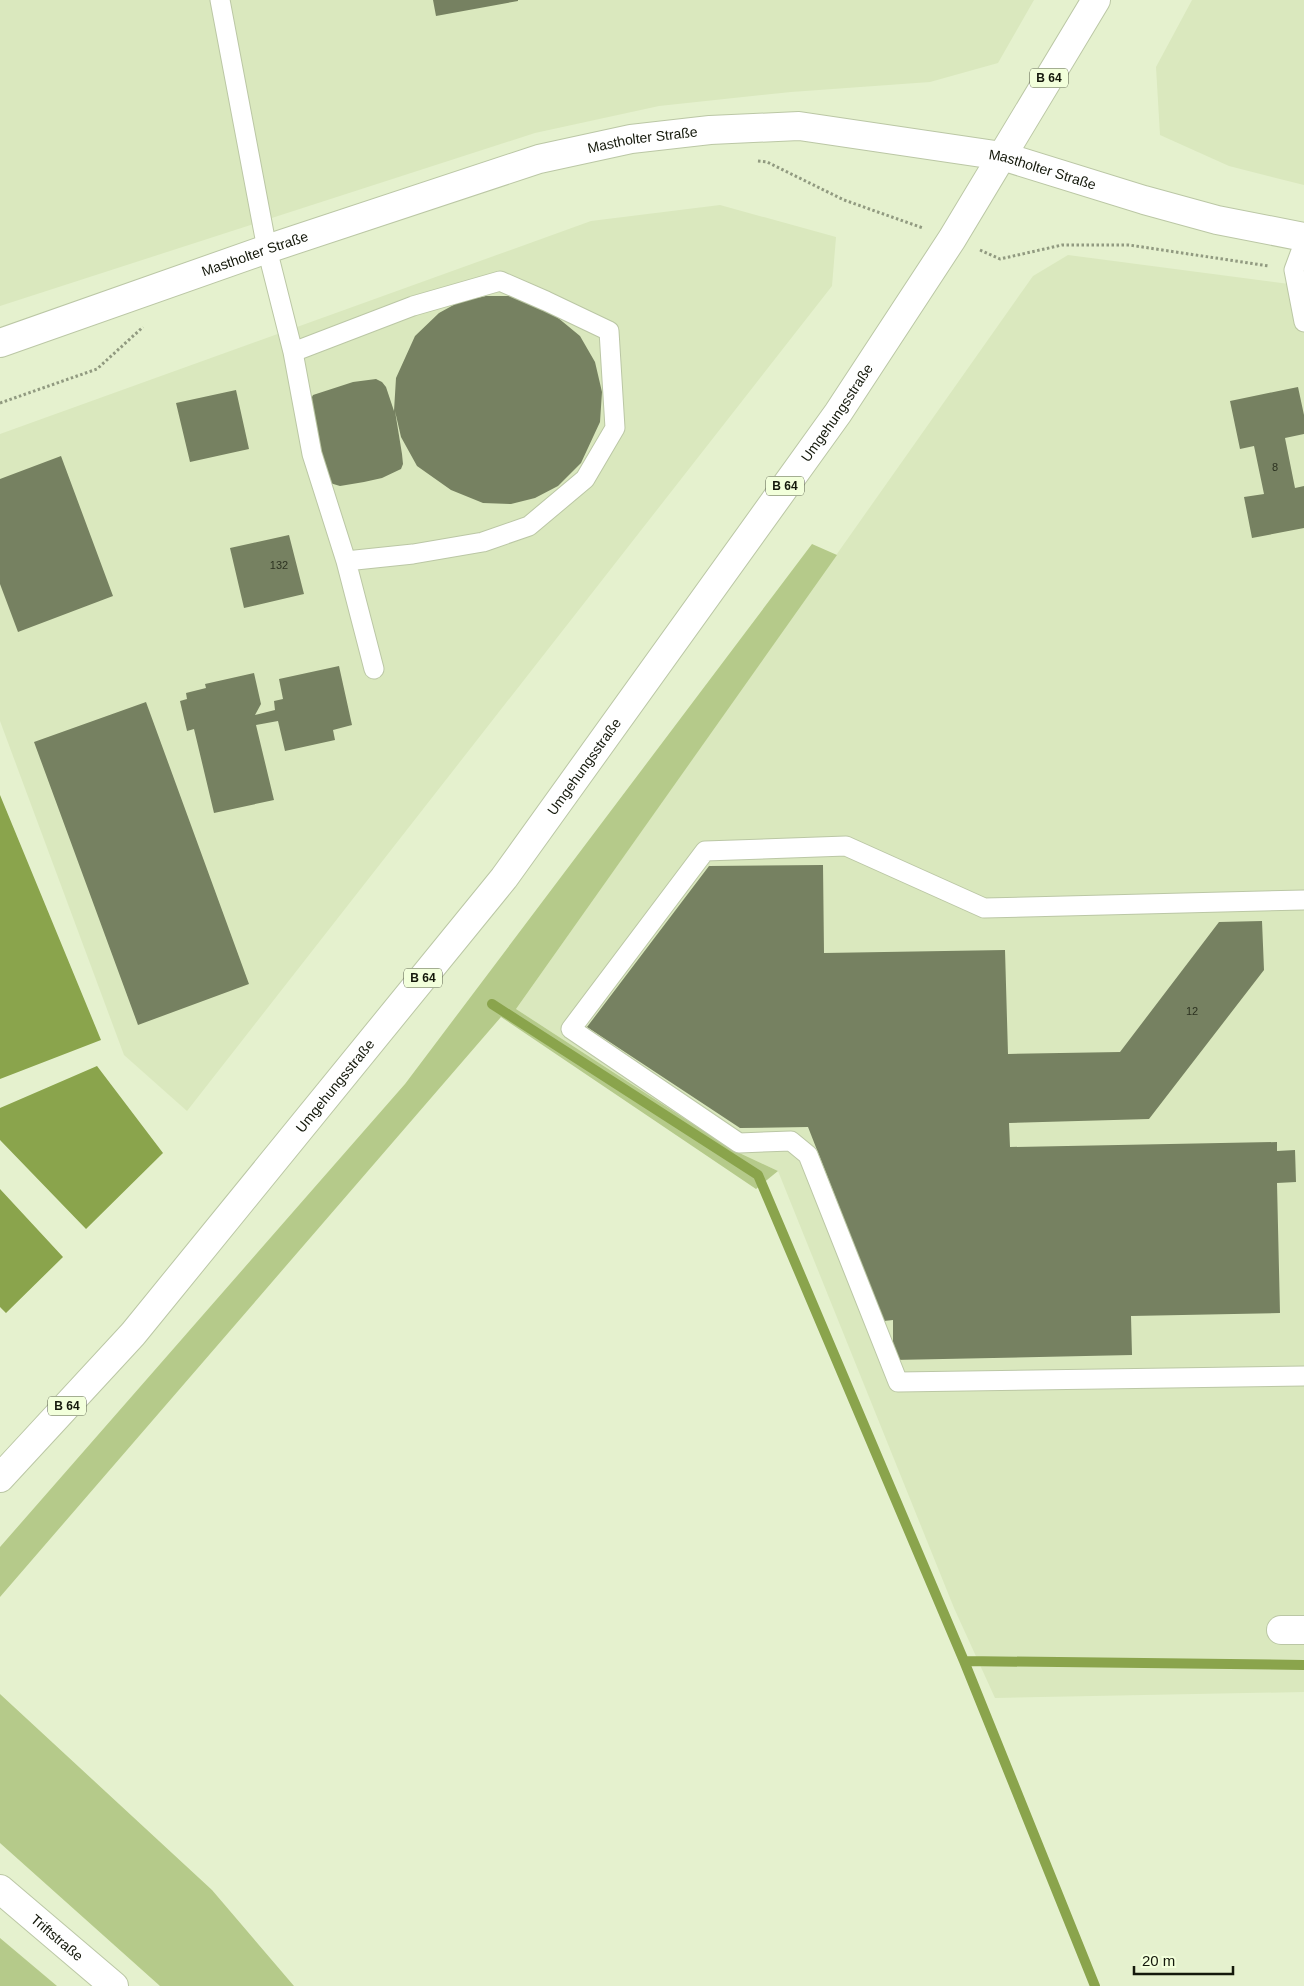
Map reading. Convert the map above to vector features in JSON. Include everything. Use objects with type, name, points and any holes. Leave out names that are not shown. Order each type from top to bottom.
[{"type":"main road","name":"Umgehungsstraße","points":[[0,1478],[133,1334],[504,878],[838,413],[952,239],[1096,0]]},
{"type":"main road","name":"Mastholter Straße","points":[[0,344],[267,249],[539,159],[631,139],[710,130],[799,126],[1002,156],[1144,200],[1217,220],[1304,237]]},
{"type":"main road","name":"Triftstraße","points":[[0,1889],[114,1986]]},
{"type":"lane","points":[[220,0],[267,249],[293,352],[312,454],[346,561],[374,668]]},
{"type":"lane","points":[[1304,243],[1294,270],[1304,322]]},
{"type":"lane","points":[[293,352],[413,306],[500,281],[546,301],[608,332],[615,428],[585,479],[529,526],[483,542],[413,554],[346,561]]},
{"type":"lane","points":[[1304,900],[984,908],[846,846],[705,851],[572,1029],[739,1143],[791,1141],[808,1155],[898,1382],[1304,1376]]},
{"type":"path","points":[[751,160],[767,162],[844,200],[952,239],[1000,259],[1062,245],[1129,245],[1294,270]]},
{"type":"path","points":[[0,403],[97,369],[145,325]]},
{"type":"shaded area","points":[[0,0],[1034,0],[998,63],[930,82],[791,92],[659,106],[535,133],[0,306]]},
{"type":"shaded area","points":[[1192,0],[1304,0],[1304,185],[1229,166],[1160,135],[1156,67]]},
{"type":"shaded area","points":[[720,205],[836,237],[832,286],[187,1111],[124,1055],[0,721],[0,434],[591,221]]},
{"type":"shaded area","points":[[1068,255],[1304,286],[1304,1692],[995,1698],[954,1608],[778,1171],[733,1150],[516,1009],[1033,276]]},
{"type":"shaded area","points":[[812,544],[837,555],[516,1009],[733,1150],[778,1171],[756,1189],[501,1017],[0,1597],[0,1547],[405,1084]]},
{"type":"shaded area","points":[[0,795],[101,1040],[0,1079]]},
{"type":"shaded area","points":[[97,1066],[163,1153],[86,1229],[0,1140],[0,1108]]},
{"type":"shaded area","points":[[0,1189],[63,1257],[6,1313],[0,1307]]},
{"type":"shaded area","points":[[0,1694],[212,1890],[294,1986],[160,1986],[0,1843]]},
{"type":"shaded area","points":[[0,1938],[57,1986],[0,1986]]},
{"type":"building","points":[[433,0],[518,0],[518,1],[436,16]]},
{"type":"building","points":[[486,296],[511,296],[546,308],[580,336],[595,362],[602,392],[600,422],[581,463],[558,486],[535,498],[511,504],[483,503],[451,490],[417,466],[401,437],[395,411],[402,454],[403,464],[401,469],[382,478],[364,482],[340,486],[330,483],[320,459],[311,399],[313,395],[353,382],[376,379],[386,387],[394,411],[396,378],[415,336],[439,313],[459,302]]},
{"type":"building","points":[[1298,387],[1304,415],[1304,434],[1285,438],[1295,488],[1304,486],[1304,528],[1252,538],[1244,497],[1264,494],[1254,446],[1240,449],[1230,401]]},
{"type":"building","points":[[236,390],[249,449],[190,462],[176,403]]},
{"type":"building","points":[[61,456],[113,596],[18,632],[0,584],[0,479]]},
{"type":"building","points":[[289,535],[304,594],[244,608],[230,548]]},
{"type":"building","points":[[339,666],[352,725],[333,730],[335,740],[285,751],[278,721],[256,725],[274,800],[214,813],[194,729],[187,731],[180,701],[187,699],[186,693],[206,688],[205,684],[254,673],[261,704],[255,715],[275,710],[274,701],[283,699],[279,679]]},
{"type":"building","points":[[146,702],[249,984],[138,1025],[34,742]]},
{"type":"building","points":[[823,865],[824,953],[1005,950],[1008,1054],[1120,1052],[1219,922],[1262,921],[1264,970],[1149,1119],[1009,1123],[1010,1147],[1277,1142],[1277,1151],[1295,1150],[1296,1182],[1277,1183],[1280,1313],[1131,1316],[1132,1355],[893,1360],[893,1320],[884,1321],[808,1127],[740,1128],[587,1027],[709,866]]},
{"type":"waterway","points":[[492,1004],[758,1175],[964,1661],[1095,1986]]},
{"type":"waterway","points":[[964,1661],[1304,1665]]}]
